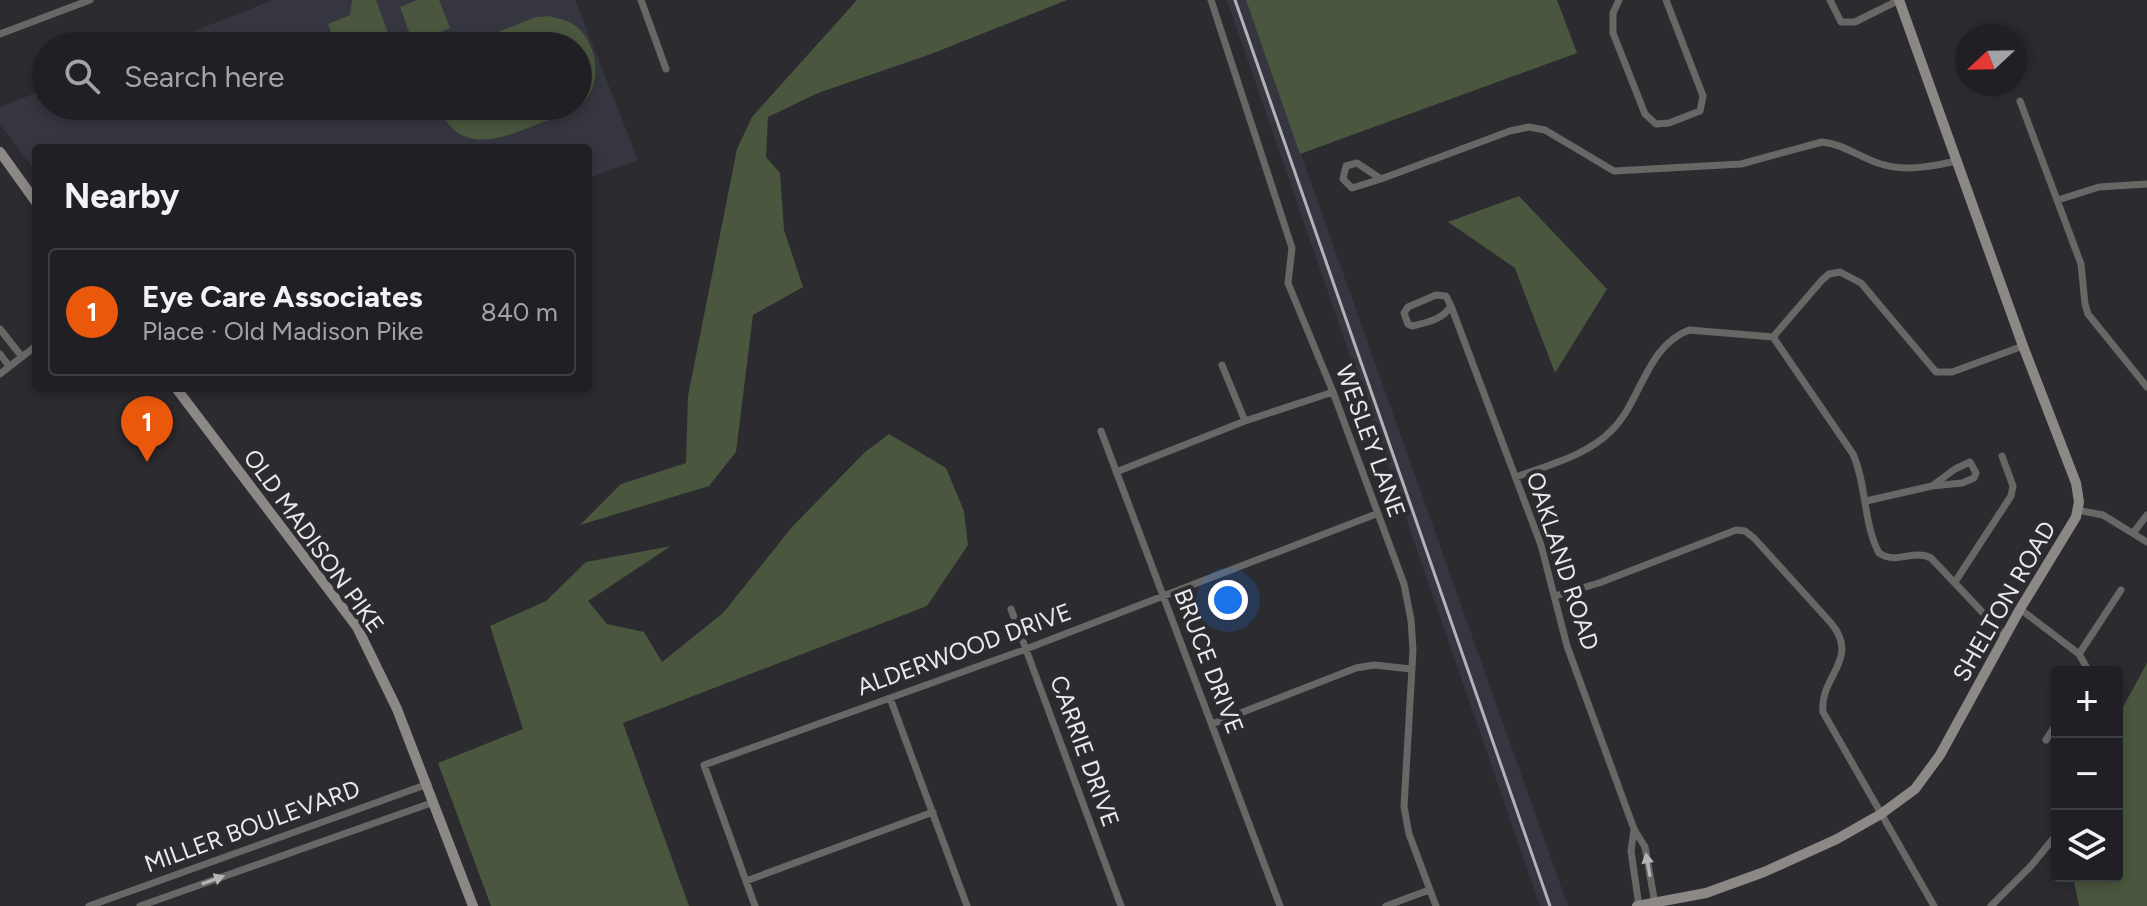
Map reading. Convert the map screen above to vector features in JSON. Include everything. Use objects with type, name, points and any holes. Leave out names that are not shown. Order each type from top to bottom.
[{"type":"street","points":[[0,34],[90,0]]},
{"type":"street","points":[[641,0],[666,69]]},
{"type":"street","name":"WESLEY LANE","points":[[1211,0],[1292,248],[1288,283],[1333,392],[1404,584],[1411,620],[1404,807],[1409,834],[1436,906]]},
{"type":"street","points":[[1619,0],[1613,13],[1613,33],[1645,114],[1656,124],[1669,123],[1700,111],[1703,96],[1666,0]]},
{"type":"street","points":[[1830,0],[1841,22],[1855,22],[1899,0]]},
{"type":"street","name":"SHELTON ROAD","points":[[1638,906],[1706,893],[1764,872],[1837,839],[1881,814],[1915,789],[1930,773],[2077,510],[2076,483],[2023,346],[1899,0]]},
{"type":"street","points":[[2020,101],[2081,264],[2088,314],[2147,387]]},
{"type":"street","points":[[1381,179],[1357,163],[1346,166],[1343,179],[1352,188],[1381,179],[1510,131],[1529,127],[1545,130],[1614,171],[1741,164],[1822,142],[1836,143],[1882,165],[1957,161]]},
{"type":"street","points":[[0,152],[32,196]]},
{"type":"street","points":[[2058,200],[2099,187],[2147,184]]},
{"type":"street","points":[[1773,337],[1822,280],[1829,274],[1840,272],[1861,283],[1936,372],[1952,372],[2023,346]]},
{"type":"street","points":[[1436,295],[1446,296],[1451,306],[1441,317],[1429,321],[1412,326],[1405,320],[1404,313],[1408,307],[1436,295]]},
{"type":"street","name":"OAKLAND ROAD","points":[[1451,306],[1541,545],[1567,646],[1634,829],[1645,847],[1655,904]]},
{"type":"street","points":[[0,329],[22,357]]},
{"type":"street","points":[[1516,477],[1589,448],[1612,430],[1655,357],[1677,334],[1689,330],[1773,337]]},
{"type":"street","points":[[1773,337],[1847,444],[1859,467],[1870,527],[1879,553],[1890,559],[1925,555],[1939,565],[2005,636]]},
{"type":"street","points":[[0,374],[32,349]]},
{"type":"street","points":[[0,354],[9,366]]},
{"type":"street","points":[[1222,365],[1245,421]]},
{"type":"street","name":"OLD MADISON PIKE","points":[[179,392],[357,627],[397,709],[473,906]]},
{"type":"street","points":[[1116,472],[1245,421],[1333,392]]},
{"type":"street","name":"BRUCE DRIVE","points":[[1101,431],[1280,906]]},
{"type":"street","points":[[1955,582],[2011,496],[2013,486],[2002,456]]},
{"type":"street","points":[[1866,501],[1932,486],[1962,483],[1974,478],[1974,467],[1970,462],[1962,465],[1932,486]]},
{"type":"street","points":[[2077,510],[2103,515],[2147,542]]},
{"type":"street","name":"ALDERWOOD DRIVE","points":[[755,906],[704,765],[1026,649],[1376,514]]},
{"type":"street","points":[[2134,532],[2147,515]]},
{"type":"street","points":[[1555,596],[1599,583],[1736,530],[1745,531],[1831,623],[1840,637],[1842,654],[1824,696],[1823,712],[1934,906]]},
{"type":"street","points":[[2079,654],[2121,590]]},
{"type":"street","name":"CARRIE DRIVE","points":[[1011,609],[1121,906]]},
{"type":"street","points":[[2020,609],[2079,654],[2086,666]]},
{"type":"street","points":[[1212,724],[1356,668],[1374,665],[1411,669]]},
{"type":"street","points":[[890,698],[967,906]]},
{"type":"street","points":[[2046,740],[2051,732]]},
{"type":"street","name":"MILLER BOULEVARD","points":[[89,906],[428,784]]},
{"type":"street","name":"MILLER BOULEVARD","points":[[140,906],[434,802]]},
{"type":"street","points":[[746,881],[933,812]]},
{"type":"street","points":[[332,818],[336,836]]},
{"type":"street","name":"OAKLAND ROAD","points":[[1634,829],[1631,851],[1638,906]]},
{"type":"street","points":[[1991,906],[2051,841]]},
{"type":"street","points":[[230,855],[236,871]]},
{"type":"street","points":[[1386,906],[1429,890]]},
{"type":"shaded area","points":[[273,0],[575,0],[588,32],[192,32]]},
{"type":"shaded area","points":[[1227,0],[1246,0],[1568,906],[1540,906]]},
{"type":"shaded area","points":[[592,43],[638,160],[592,177],[592,144],[32,144],[32,167],[0,125],[0,107],[32,94],[32,120],[592,120]]},
{"type":"green space","points":[[352,0],[376,0],[388,32],[331,32],[328,24],[350,15]]},
{"type":"green space","points":[[417,0],[439,0],[450,28],[440,32],[409,32],[400,7]]},
{"type":"green space","points":[[857,0],[1067,0],[931,54],[818,93],[768,117],[766,157],[780,173],[784,230],[803,287],[753,315],[736,452],[709,486],[580,525],[621,484],[686,463],[688,396],[737,149],[752,117]]},
{"type":"green space","points":[[1246,0],[1557,0],[1577,53],[1300,154]]},
{"type":"green space","points":[[536,17],[564,20],[581,32],[498,32]]},
{"type":"green space","points":[[592,51],[595,65],[592,88]]},
{"type":"green space","points":[[446,120],[548,120],[499,138],[484,140],[458,133]]},
{"type":"green space","points":[[1519,196],[1607,289],[1555,373],[1515,268],[1448,222]]},
{"type":"green space","points":[[889,434],[946,468],[964,511],[968,545],[927,606],[623,723],[689,906],[491,906],[438,763],[523,729],[490,626],[546,601],[586,562],[671,546],[588,601],[607,624],[644,632],[662,662],[723,613],[792,527],[865,452]]},
{"type":"green space","points":[[2147,663],[2147,906],[2079,906],[2074,882],[2123,882],[2123,707]]},
{"type":"railway","points":[[1235,0],[1550,906]]},
{"type":"place","name":"Eye Care Associates","points":[[147,462]]}]
